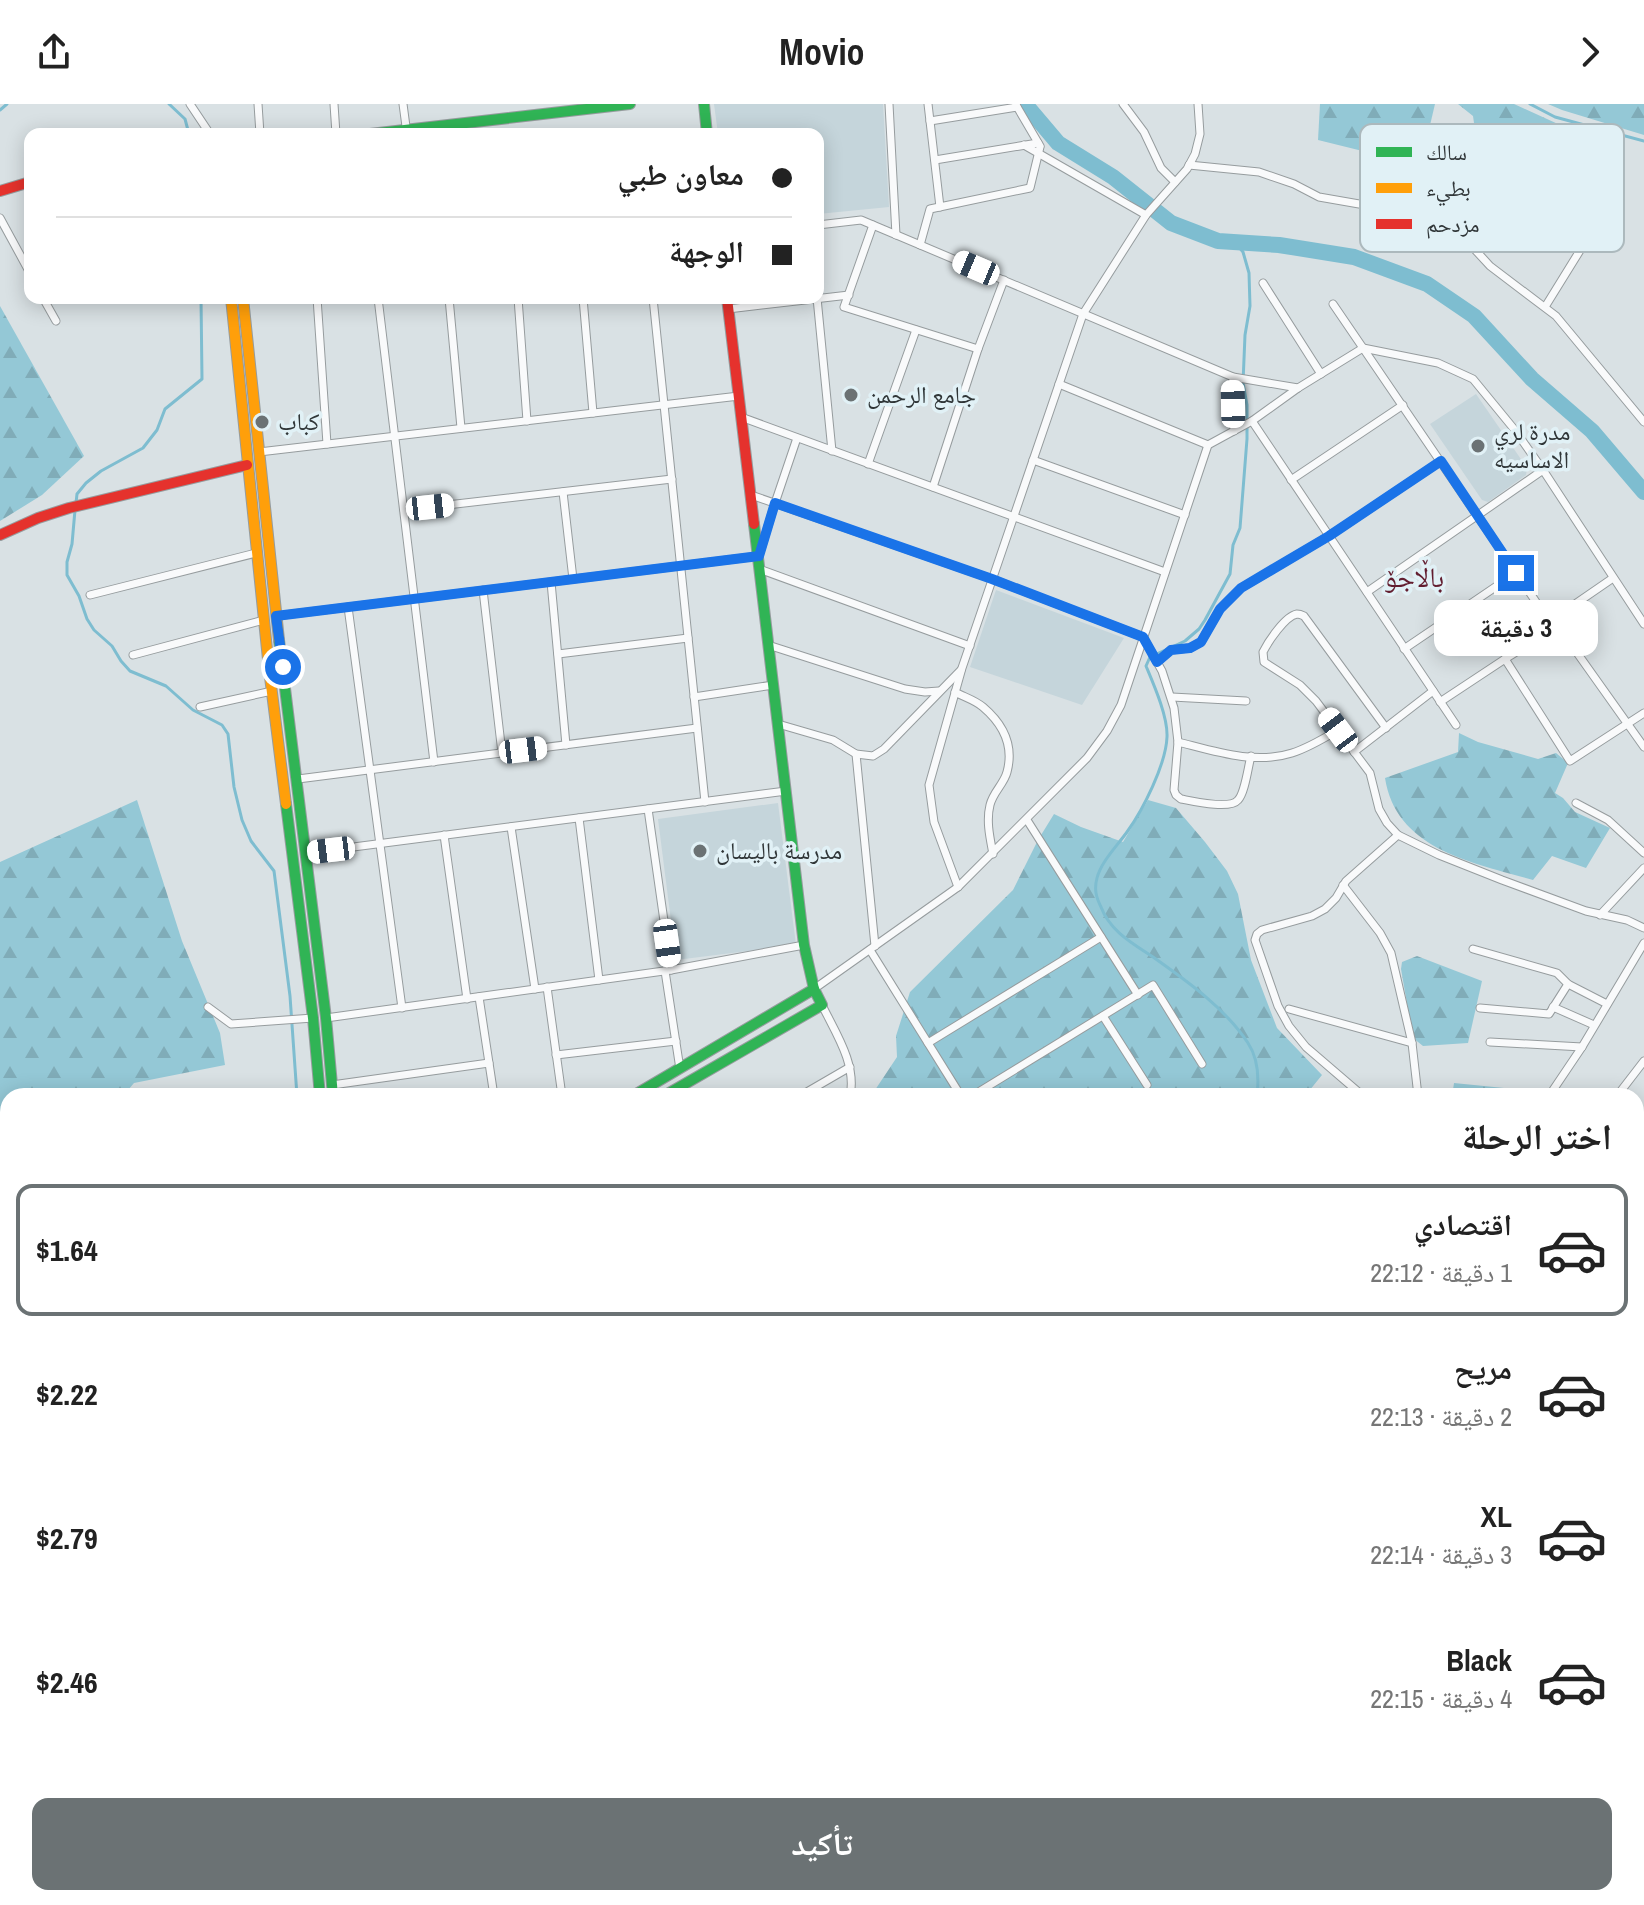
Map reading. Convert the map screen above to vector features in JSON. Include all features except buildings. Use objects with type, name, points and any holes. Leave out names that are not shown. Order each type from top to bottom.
[{"type":"main road","points":[[479,128],[567,108],[628,104]]},
{"type":"main road","points":[[704,104],[706,128]]},
{"type":"main road","points":[[0,191],[24,184]]},
{"type":"main road","points":[[232,304],[256,553],[304,953],[307,1018],[319,1088]]},
{"type":"main road","points":[[244,304],[276,616],[307,853],[332,1088]]},
{"type":"main road","points":[[678,1088],[822,1005],[814,989],[804,945],[728,304]]},
{"type":"main road","points":[[0,535],[38,518],[86,503],[247,465]]},
{"type":"main road","points":[[269,669],[283,667]]},
{"type":"main road","points":[[304,953],[318,950]]},
{"type":"main road","points":[[650,1088],[814,989]]},
{"type":"street","points":[[190,104],[206,128]]},
{"type":"street","points":[[258,104],[260,128]]},
{"type":"street","points":[[334,104],[336,128]]},
{"type":"street","points":[[403,104],[406,128]]},
{"type":"street","points":[[889,104],[896,235]]},
{"type":"street","points":[[928,104],[940,207]]},
{"type":"street","points":[[1123,104],[1144,132],[1161,168],[1175,182]]},
{"type":"street","points":[[958,887],[934,822],[929,785],[962,668],[1083,314],[1146,215],[1189,165],[1200,134],[1198,104]]},
{"type":"street","points":[[920,245],[930,209],[1030,188],[1041,151],[1016,105],[930,121]]},
{"type":"street","points":[[935,160],[1024,145],[1041,151],[1146,215]]},
{"type":"street","points":[[1189,165],[1259,172],[1319,197],[1360,204]]},
{"type":"street","points":[[0,218],[24,262]]},
{"type":"street","points":[[824,224],[861,220],[1233,377],[1298,388]]},
{"type":"street","points":[[873,225],[844,307],[978,349]]},
{"type":"street","points":[[1477,252],[1490,266],[1556,316],[1644,422]]},
{"type":"street","points":[[1545,307],[1579,252]]},
{"type":"street","points":[[933,487],[1004,280]]},
{"type":"street","points":[[1263,283],[1321,374]]},
{"type":"street","points":[[824,297],[849,295]]},
{"type":"street","points":[[46,304],[56,321]]},
{"type":"street","points":[[317,304],[327,444]]},
{"type":"street","points":[[379,304],[434,762]]},
{"type":"street","points":[[450,304],[461,428]]},
{"type":"street","points":[[518,304],[527,421]]},
{"type":"street","points":[[584,304],[593,413]]},
{"type":"street","points":[[654,304],[705,802]]},
{"type":"street","points":[[818,304],[832,451]]},
{"type":"street","points":[[1333,304],[1516,573],[1553,619],[1644,747]]},
{"type":"street","points":[[868,464],[916,330]]},
{"type":"street","points":[[814,989],[958,887],[1087,758],[1121,705],[1208,445],[1252,421],[1363,348],[1438,363],[1473,379],[1543,470],[1644,624]]},
{"type":"street","points":[[1233,377],[1234,431]]},
{"type":"street","points":[[1059,384],[1208,445]]},
{"type":"street","points":[[259,452],[739,396]]},
{"type":"street","points":[[1291,480],[1403,405]]},
{"type":"street","points":[[741,417],[1165,572]]},
{"type":"street","points":[[1252,421],[1456,725]]},
{"type":"street","points":[[276,616],[759,556],[797,438]]},
{"type":"street","points":[[1033,460],[1185,515]]},
{"type":"street","points":[[1157,662],[1171,650],[1190,648],[1201,642],[1220,609],[1241,588],[1329,536],[1441,461]]},
{"type":"street","points":[[1367,592],[1543,470]]},
{"type":"street","points":[[404,510],[672,479]]},
{"type":"street","points":[[563,492],[573,579]]},
{"type":"street","points":[[751,495],[992,579],[1143,637],[1172,697],[1178,742],[1176,795],[1226,805],[1236,802],[1251,756]]},
{"type":"street","points":[[90,595],[256,553]]},
{"type":"street","points":[[759,569],[970,646]]},
{"type":"street","points":[[1404,649],[1516,573]]},
{"type":"street","points":[[1553,619],[1613,578]]},
{"type":"street","points":[[551,582],[566,745]]},
{"type":"street","points":[[483,590],[502,753]]},
{"type":"street","points":[[348,607],[402,1008]]},
{"type":"street","points":[[1386,728],[1304,616],[1295,615],[1273,635],[1262,659],[1266,665],[1306,690],[1338,730],[1370,773],[1382,816],[1398,835],[1502,880],[1644,928]]},
{"type":"street","points":[[133,655],[264,620]]},
{"type":"street","points":[[1440,702],[1558,626]]},
{"type":"street","points":[[558,654],[688,638]]},
{"type":"street","points":[[768,645],[905,689],[939,691]]},
{"type":"street","points":[[1505,659],[1570,761],[1644,713]]},
{"type":"street","points":[[778,724],[833,740],[856,754],[873,756],[884,749],[962,668]]},
{"type":"street","points":[[694,697],[773,685]]},
{"type":"street","points":[[200,707],[272,691]]},
{"type":"street","points":[[1354,752],[1433,691]]},
{"type":"street","points":[[955,692],[981,705],[1001,726],[1007,739],[1010,756],[1007,776],[990,804],[988,827],[993,854]]},
{"type":"street","points":[[1172,697],[1246,701]]},
{"type":"street","points":[[298,779],[697,728]]},
{"type":"street","points":[[1178,742],[1214,751],[1270,757],[1292,753],[1338,730]]},
{"type":"street","points":[[856,754],[873,948],[956,1088]]},
{"type":"street","points":[[307,853],[786,791]]},
{"type":"street","points":[[1576,803],[1608,820],[1644,853]]},
{"type":"street","points":[[648,809],[680,1069]]},
{"type":"street","points":[[579,818],[599,980]]},
{"type":"street","points":[[1027,820],[1138,995]]},
{"type":"street","points":[[511,827],[535,989]]},
{"type":"street","points":[[444,835],[467,999]]},
{"type":"street","points":[[1354,1088],[1313,1053],[1289,1026],[1281,1013],[1255,944],[1257,934],[1262,930],[1312,916],[1325,909],[1343,885],[1398,835]]},
{"type":"street","points":[[1600,915],[1644,868]]},
{"type":"street","points":[[1343,885],[1380,933],[1391,953],[1412,1043],[1417,1088]]},
{"type":"street","points":[[928,1043],[1101,937]]},
{"type":"street","points":[[1554,1088],[1644,943]]},
{"type":"street","points":[[326,1018],[668,971],[804,945]]},
{"type":"street","points":[[1473,949],[1557,973],[1568,984],[1607,1004]]},
{"type":"street","points":[[1480,1008],[1549,1014],[1568,984]]},
{"type":"street","points":[[985,1088],[1153,985],[1202,1064]]},
{"type":"street","points":[[547,987],[561,1088]]},
{"type":"street","points":[[479,997],[493,1088]]},
{"type":"street","points":[[822,1005],[850,1067],[851,1088]]},
{"type":"street","points":[[208,1007],[231,1024],[307,1018]]},
{"type":"street","points":[[1553,1007],[1594,1025]]},
{"type":"street","points":[[1289,1009],[1412,1043]]},
{"type":"street","points":[[1103,1016],[1147,1085]]},
{"type":"street","points":[[556,1055],[676,1041]]},
{"type":"street","points":[[1490,1042],[1582,1047]]},
{"type":"street","points":[[1623,1088],[1644,1061]]},
{"type":"street","points":[[344,1088],[489,1063]]},
{"type":"street","points":[[814,1088],[850,1067]]},
{"type":"shaded area","points":[[714,104],[883,104],[889,207],[824,213],[824,128],[717,128]]},
{"type":"shaded area","name":"مدرة لري الاساسیه","points":[[1476,394],[1527,468],[1526,475],[1488,502],[1482,500],[1430,424]]},
{"type":"shaded area","points":[[996,590],[1124,638],[1082,705],[970,667]]},
{"type":"shaded area","points":[[778,803],[796,945],[676,960],[658,819]]},
{"type":"green space","points":[[1320,104],[1435,104],[1430,124],[1360,124],[1360,150],[1318,140]]},
{"type":"green space","points":[[1458,104],[1514,104],[1558,124],[1474,124],[1473,116]]},
{"type":"green space","points":[[1548,104],[1644,104],[1644,135],[1624,129],[1624,124],[1608,124]]},
{"type":"green space","points":[[0,306],[84,456],[42,495],[0,521]]},
{"type":"green space","points":[[1459,733],[1478,742],[1538,759],[1556,753],[1568,763],[1555,793],[1575,812],[1610,828],[1586,868],[1552,856],[1533,880],[1441,850],[1404,822],[1392,802],[1385,778],[1458,752]]},
{"type":"green space","points":[[137,800],[182,941],[220,1033],[225,1065],[134,1083],[130,1088],[0,1088],[0,862]]},
{"type":"green space","points":[[1148,800],[1176,808],[1205,842],[1227,871],[1238,894],[1251,960],[1277,1028],[1322,1075],[1311,1088],[876,1088],[897,1057],[896,1036],[910,992],[1013,890],[1054,814],[1123,842]]},
{"type":"green space","points":[[1417,956],[1482,981],[1468,1043],[1423,1046],[1413,1038],[1401,969],[1402,962]]},
{"type":"green space","points":[[1454,1083],[1504,1088],[1453,1088]]},
{"type":"waterway","points":[[0,110],[7,104]]},
{"type":"waterway","points":[[169,104],[185,119],[187,128]]},
{"type":"waterway","points":[[1025,104],[1058,143],[1113,177],[1171,223],[1218,241],[1279,245],[1354,257],[1427,284],[1474,316],[1532,379],[1592,431],[1644,492]]},
{"type":"waterway","points":[[1530,104],[1555,117],[1581,124]]},
{"type":"waterway","points":[[1624,136],[1644,141]]},
{"type":"waterway","points":[[1235,242],[1243,252],[1249,273],[1250,306],[1245,335],[1243,383],[1247,405],[1247,439],[1240,528],[1233,545],[1230,574],[1199,629],[1185,641],[1150,657],[1146,666],[1165,720],[1166,748],[1158,773],[1133,823],[1102,866],[1096,889],[1105,915],[1116,930],[1205,996],[1239,1030],[1256,1062],[1257,1088]]},
{"type":"waterway","points":[[76,503],[77,494],[86,483],[143,448],[157,430],[165,409],[202,379],[201,304]]},
{"type":"waterway","points":[[75,510],[67,575],[94,630],[112,646],[130,671],[166,686],[193,710],[222,725],[228,734],[234,787],[242,820],[251,841],[274,871],[290,996],[296,1088]]},
{"type":"traffic: fast","points":[[422,128],[630,104]]},
{"type":"traffic: fast","points":[[704,104],[706,128]]},
{"type":"traffic: fast","points":[[678,1088],[822,1005],[814,989],[804,945],[754,524]]},
{"type":"traffic: fast","points":[[279,640],[332,1088]]},
{"type":"traffic: fast","points":[[286,804],[319,1088]]},
{"type":"traffic: fast","points":[[647,1088],[814,989]]},
{"type":"traffic: slow","points":[[232,304],[286,804]]},
{"type":"traffic: slow","points":[[244,304],[279,640]]},
{"type":"traffic: jam","points":[[0,191],[24,184]]},
{"type":"traffic: jam","points":[[728,304],[754,524]]},
{"type":"traffic: jam","points":[[0,535],[69,508],[247,465]]},
{"type":"place","name":"جامع الرحمن","points":[[851,395]]},
{"type":"place","name":"كباب","points":[[262,422]]},
{"type":"place","name":"مدرة لري الاساسیه","points":[[1478,446]]},
{"type":"place","name":"مدرسة بالیسان","points":[[700,851]]},
{"type":"district","name":"باڵاجۆ","points":[[1414,577]]},
{"type":"route","points":[[283,667],[276,616],[759,556],[775,503],[992,579],[1143,637],[1157,662],[1171,650],[1190,648],[1201,642],[1220,609],[1241,588],[1329,536],[1441,461],[1516,573]]}]
